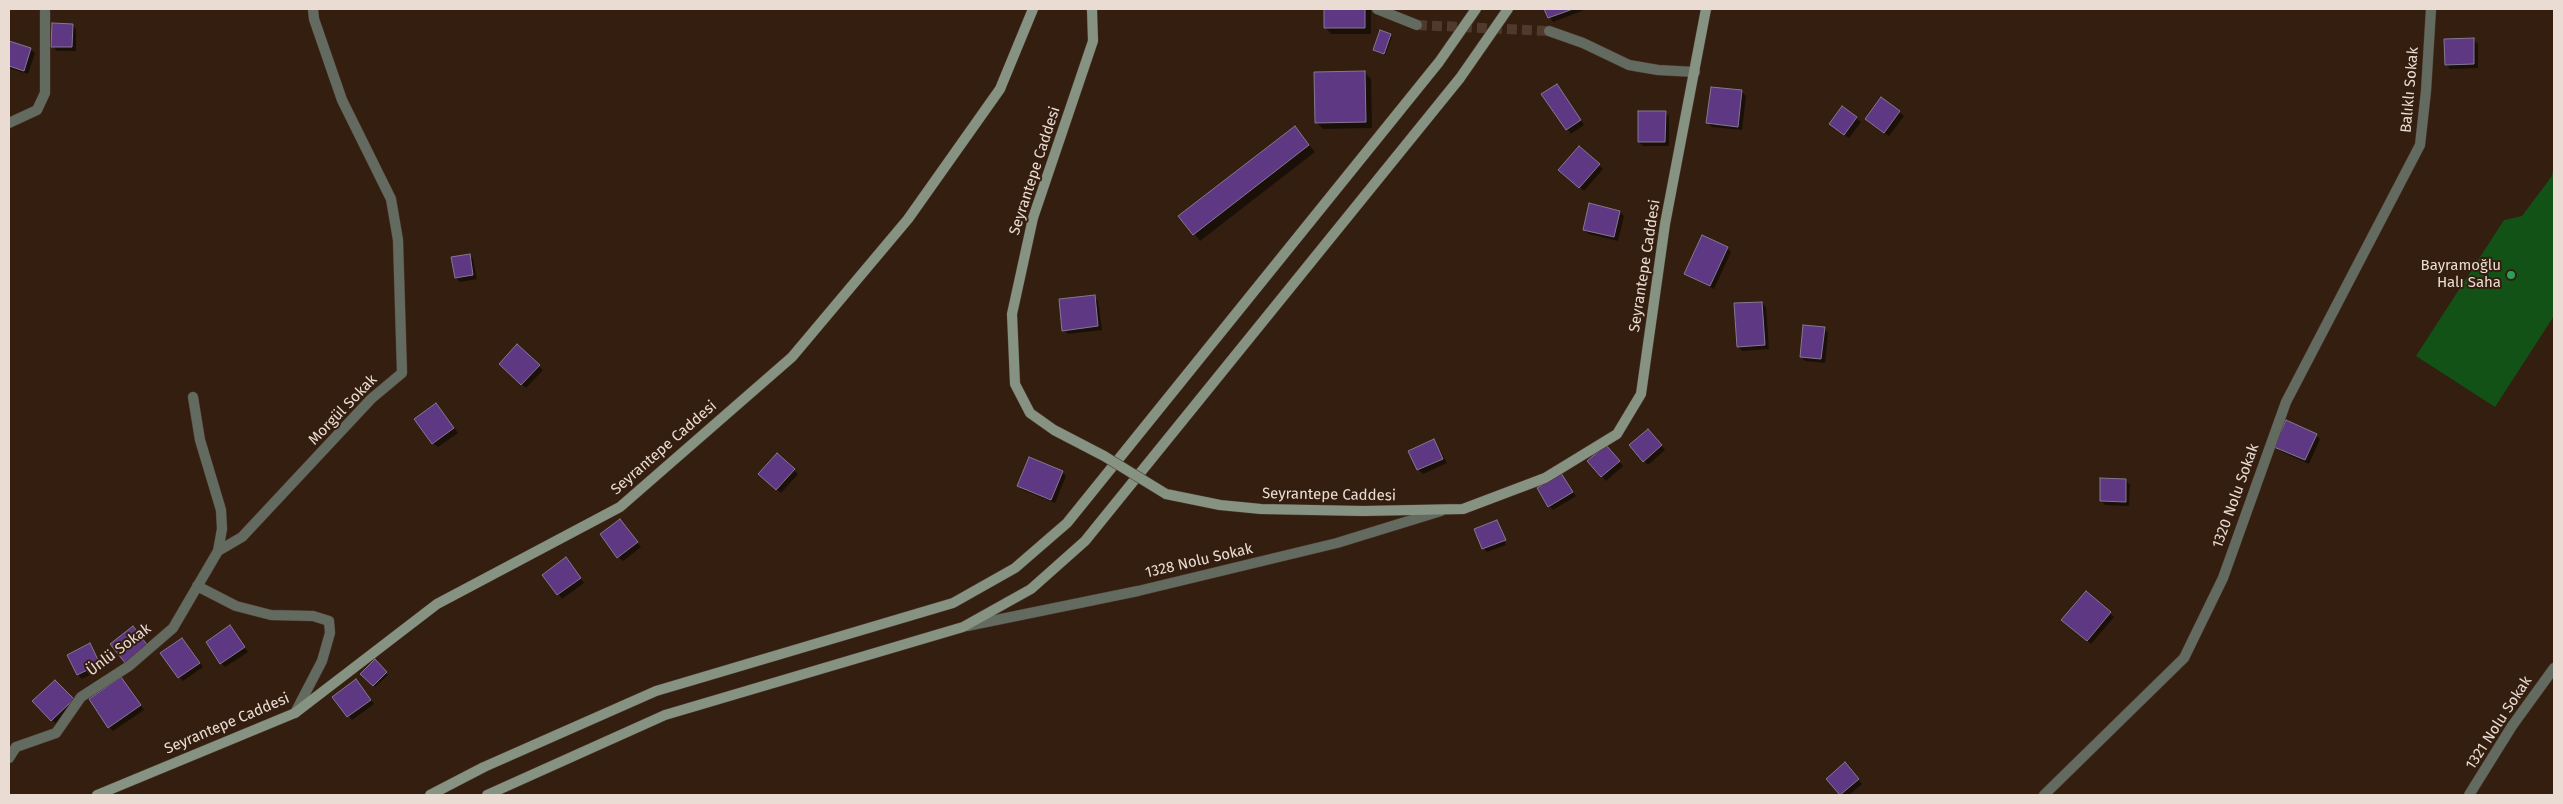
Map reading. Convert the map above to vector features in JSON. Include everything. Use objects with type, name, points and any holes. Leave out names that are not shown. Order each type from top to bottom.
[{"type":"street","name":"Morgül Sokak","points":[[218,551],[242,537],[371,399],[402,373],[398,240],[391,199],[342,100],[314,19],[313,9]]},
{"type":"street","name":"Seyrantepe Caddesi","points":[[97,795],[295,713],[437,604],[620,507],[792,356],[908,219],[1000,89],[1033,9]]},
{"type":"street","name":"Seyrantepe Caddesi","points":[[1092,9],[1094,41],[1033,218],[1012,314],[1015,384],[1030,413],[1054,430],[1104,456],[1166,494],[1220,505],[1261,510],[1363,511],[1463,509],[1545,478],[1617,434],[1641,394],[1666,224],[1706,9]]},
{"type":"street","points":[[1377,9],[1417,24]]},
{"type":"street","points":[[430,795],[484,768],[656,691],[953,603],[1015,568],[1067,523],[1439,62],[1476,9]]},
{"type":"street","points":[[487,795],[665,715],[958,628],[1031,589],[1085,541],[1460,78],[1508,9]]},
{"type":"street","name":"Balıklı Sokak","points":[[2408,171],[2420,145],[2426,91],[2430,9]]},
{"type":"street","points":[[9,123],[37,110],[45,93],[45,12]]},
{"type":"street","points":[[1549,31],[1629,65],[1658,70],[1695,72]]},
{"type":"street","name":"1320 Nolu Sokak","points":[[2044,795],[2184,658],[2223,578],[2286,402],[2408,171]]},
{"type":"street","points":[[193,397],[200,440],[221,510],[222,529],[218,551]]},
{"type":"street","name":"1328 Nolu Sokak","points":[[958,628],[1138,591],[1337,544],[1444,510]]},
{"type":"street","name":"Ünlü Sokak","points":[[9,758],[16,747],[56,734],[81,696],[129,666],[173,628],[218,551]]},
{"type":"street","points":[[197,586],[236,606],[271,615],[313,616],[329,621],[330,633],[322,661],[295,713]]},
{"type":"street","name":"1321 Nolu Sokak","points":[[2469,795],[2512,726],[2554,668]]},
{"type":"green space","name":"Bayramoğlu Halı Saha","points":[[2554,164],[2554,316],[2495,407],[2416,356],[2504,220],[2522,216],[2552,176]]},
{"type":"building","points":[[1324,9],[1365,9],[1365,28],[1324,28]]},
{"type":"building","points":[[1544,9],[1573,9],[1548,18]]},
{"type":"building","points":[[52,23],[73,24],[72,47],[51,47]]},
{"type":"building","points":[[1380,30],[1391,34],[1384,54],[1373,50]]},
{"type":"building","points":[[2474,38],[2474,64],[2445,65],[2444,39]]},
{"type":"building","points":[[9,41],[31,48],[24,71],[9,66]]},
{"type":"building","points":[[1365,71],[1366,122],[1315,123],[1314,72]]},
{"type":"building","points":[[1557,84],[1581,120],[1566,130],[1541,94]]},
{"type":"building","points":[[1711,87],[1742,90],[1738,127],[1706,123]]},
{"type":"building","points":[[1881,97],[1900,111],[1884,133],[1865,119]]},
{"type":"building","points":[[1842,106],[1857,117],[1844,135],[1829,124]]},
{"type":"building","points":[[1638,111],[1666,111],[1665,142],[1638,142]]},
{"type":"building","points":[[1295,126],[1309,145],[1193,235],[1178,216]]},
{"type":"building","points":[[1579,146],[1600,164],[1579,188],[1558,170]]},
{"type":"building","points":[[1589,203],[1620,211],[1614,237],[1583,230]]},
{"type":"building","points":[[1702,235],[1728,247],[1710,286],[1684,274]]},
{"type":"building","points":[[470,254],[473,275],[455,278],[451,257]]},
{"type":"building","points":[[1095,295],[1098,326],[1062,331],[1059,299]]},
{"type":"building","points":[[1762,302],[1765,345],[1737,347],[1734,303]]},
{"type":"building","points":[[1803,325],[1825,327],[1821,359],[1800,357]]},
{"type":"building","points":[[517,344],[540,365],[521,385],[499,364]]},
{"type":"building","points":[[436,403],[454,428],[432,444],[414,419]]},
{"type":"building","points":[[2286,420],[2317,434],[2305,460],[2274,447]]},
{"type":"building","points":[[1648,429],[1662,445],[1643,462],[1629,445]]},
{"type":"building","points":[[1434,439],[1443,459],[1417,470],[1408,451]]},
{"type":"building","points":[[1606,445],[1620,461],[1601,477],[1587,461]]},
{"type":"building","points":[[777,453],[795,469],[776,490],[758,474]]},
{"type":"building","points":[[1029,457],[1063,471],[1051,500],[1017,486]]},
{"type":"building","points":[[1561,473],[1573,492],[1548,507],[1537,488]]},
{"type":"building","points":[[2100,478],[2126,479],[2126,502],[2100,501]]},
{"type":"building","points":[[620,519],[638,542],[617,558],[600,534]]},
{"type":"building","points":[[1497,520],[1506,540],[1482,549],[1474,529]]},
{"type":"building","points":[[566,557],[581,578],[557,595],[542,575]]},
{"type":"building","points":[[2086,591],[2111,612],[2087,641],[2061,620]]},
{"type":"building","points":[[230,625],[245,647],[220,664],[206,642]]},
{"type":"building","points":[[133,626],[148,646],[126,664],[110,644]]},
{"type":"building","points":[[182,638],[200,663],[178,678],[160,653]]},
{"type":"building","points":[[90,643],[100,664],[77,675],[67,655]]},
{"type":"building","points":[[375,659],[387,672],[373,686],[360,674]]},
{"type":"building","points":[[121,677],[141,705],[108,728],[89,699]]},
{"type":"building","points":[[356,679],[371,700],[347,717],[332,697]]},
{"type":"building","points":[[55,680],[74,699],[51,721],[32,701]]},
{"type":"building","points":[[1845,762],[1859,779],[1840,795],[1826,779]]},
{"type":"tunnel","points":[[1417,25],[1549,31]]},
{"type":"place","name":"Bayramoğlu Halı Saha","points":[[2511,275]]}]
